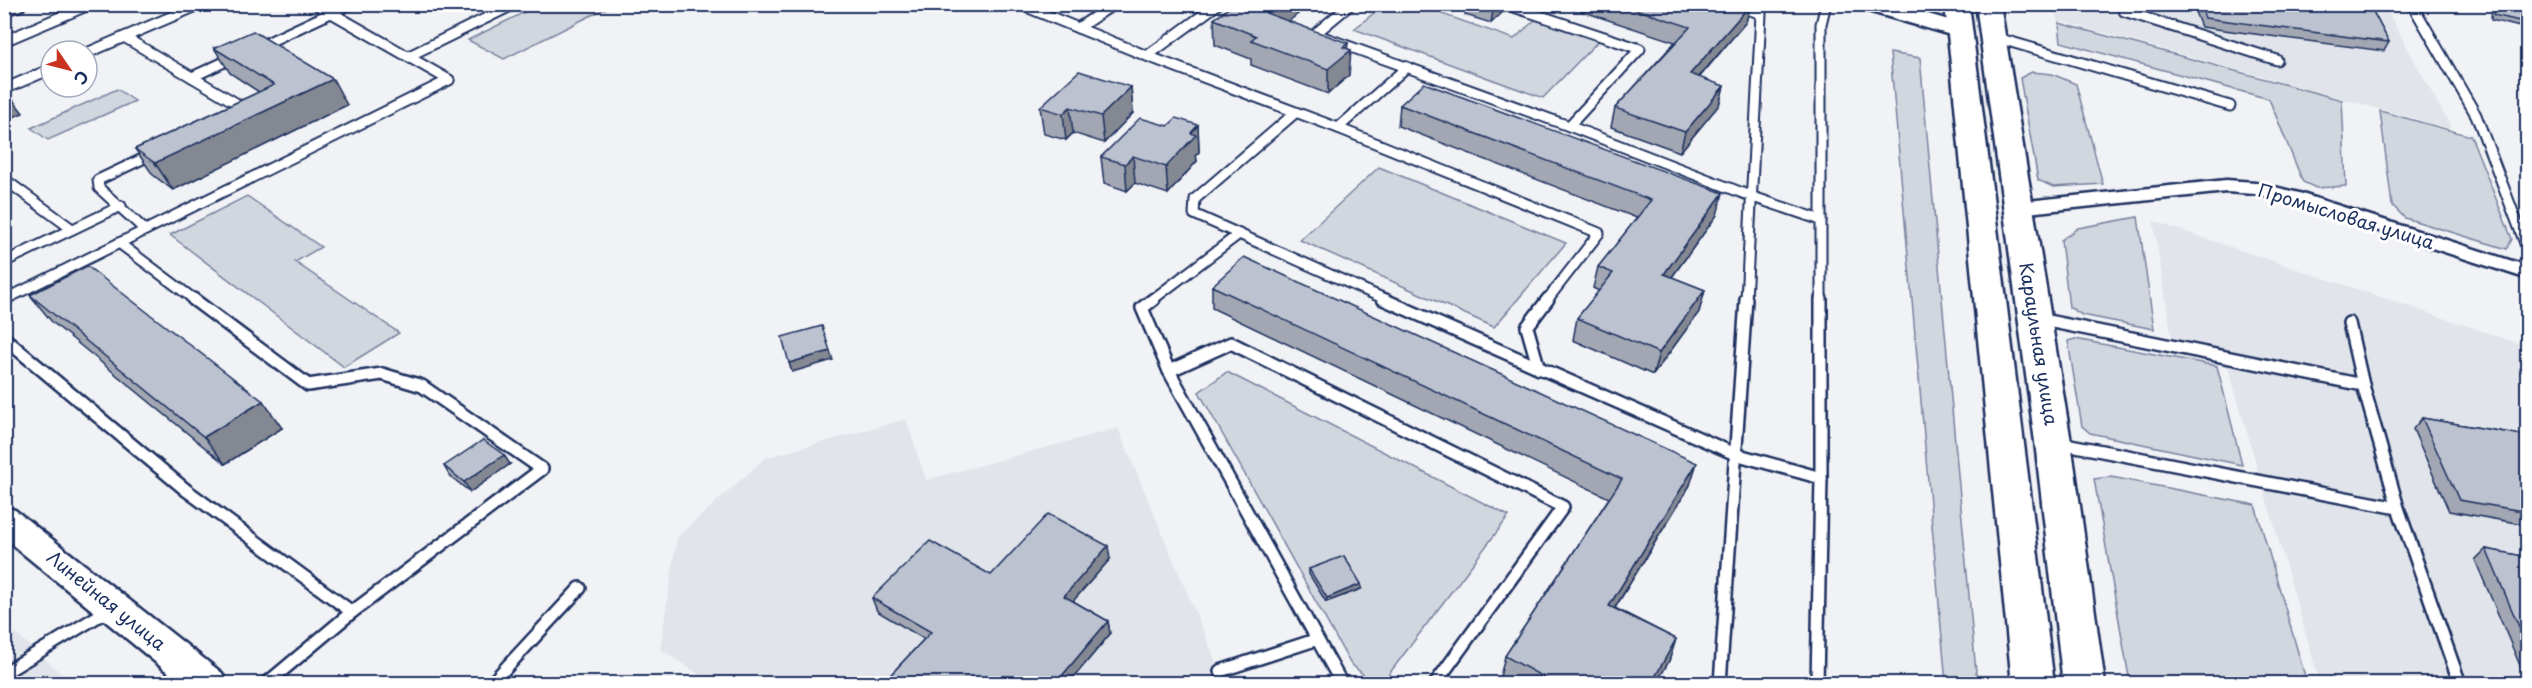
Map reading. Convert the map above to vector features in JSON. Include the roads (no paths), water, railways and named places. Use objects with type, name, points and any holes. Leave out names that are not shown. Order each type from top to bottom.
[{"type":"main road","name":"Караульная улица","points":[[1988,4],[1970,24],[2033,684]]},
{"type":"main road","name":"Караульная улица","points":[[1970,24],[2018,208],[2054,442],[2084,684]]},
{"type":"street","points":[[4,9],[15,4]]},
{"type":"street","points":[[1869,4],[1970,24]]},
{"type":"street","name":"Промысловая улица","points":[[2018,208],[2226,186],[2254,188],[2292,197],[2528,273]]},
{"type":"street","name":"Линейная улица","points":[[4,519],[209,684]]},
{"type":"lane","points":[[4,41],[91,4]]},
{"type":"lane","points":[[99,48],[201,4]]},
{"type":"lane","points":[[4,300],[449,80],[316,4]]},
{"type":"lane","points":[[192,77],[350,4]]},
{"type":"lane","points":[[409,56],[515,4]]},
{"type":"lane","points":[[1019,4],[1147,56],[1338,128],[1599,233],[1527,327],[1539,369]]},
{"type":"lane","points":[[1078,28],[1114,4]]},
{"type":"lane","points":[[1147,56],[1218,4]]},
{"type":"lane","points":[[1351,4],[1315,34],[1569,126],[1753,197],[1821,220]]},
{"type":"lane","points":[[1505,4],[1640,49],[1569,126]]},
{"type":"lane","points":[[1720,684],[1753,197],[1761,14],[1735,4]]},
{"type":"lane","points":[[1817,684],[1821,478],[1821,24],[1826,4]]},
{"type":"lane","points":[[2122,4],[2124,11],[2277,60]]},
{"type":"lane","points":[[2412,4],[2476,115],[2528,251]]},
{"type":"lane","points":[[1970,24],[2230,106]]},
{"type":"lane","points":[[124,37],[248,110],[237,115]]},
{"type":"lane","points":[[1338,128],[1407,67]]},
{"type":"lane","points":[[4,89],[39,74]]},
{"type":"lane","points":[[1295,113],[1195,199],[1194,214],[1735,454],[1821,478]]},
{"type":"lane","points":[[145,230],[99,188],[98,180],[162,150]]},
{"type":"lane","points":[[4,178],[72,229]]},
{"type":"lane","points":[[4,262],[121,206]]},
{"type":"lane","points":[[1239,234],[1142,308],[1169,371],[1315,639],[1342,684]]},
{"type":"lane","points":[[119,243],[308,385],[382,374],[423,386],[543,469],[352,612],[266,684]]},
{"type":"lane","points":[[2034,318],[2363,385]]},
{"type":"lane","points":[[2349,323],[2363,385],[2398,508],[2460,684]]},
{"type":"lane","points":[[4,338],[186,490],[352,612]]},
{"type":"lane","points":[[1169,371],[1231,342],[1563,507],[1438,683]]},
{"type":"lane","points":[[2054,442],[2398,508]]},
{"type":"lane","points":[[491,684],[580,588]]},
{"type":"lane","points":[[4,674],[112,607]]},
{"type":"lane","points":[[1220,670],[1315,639]]}]
